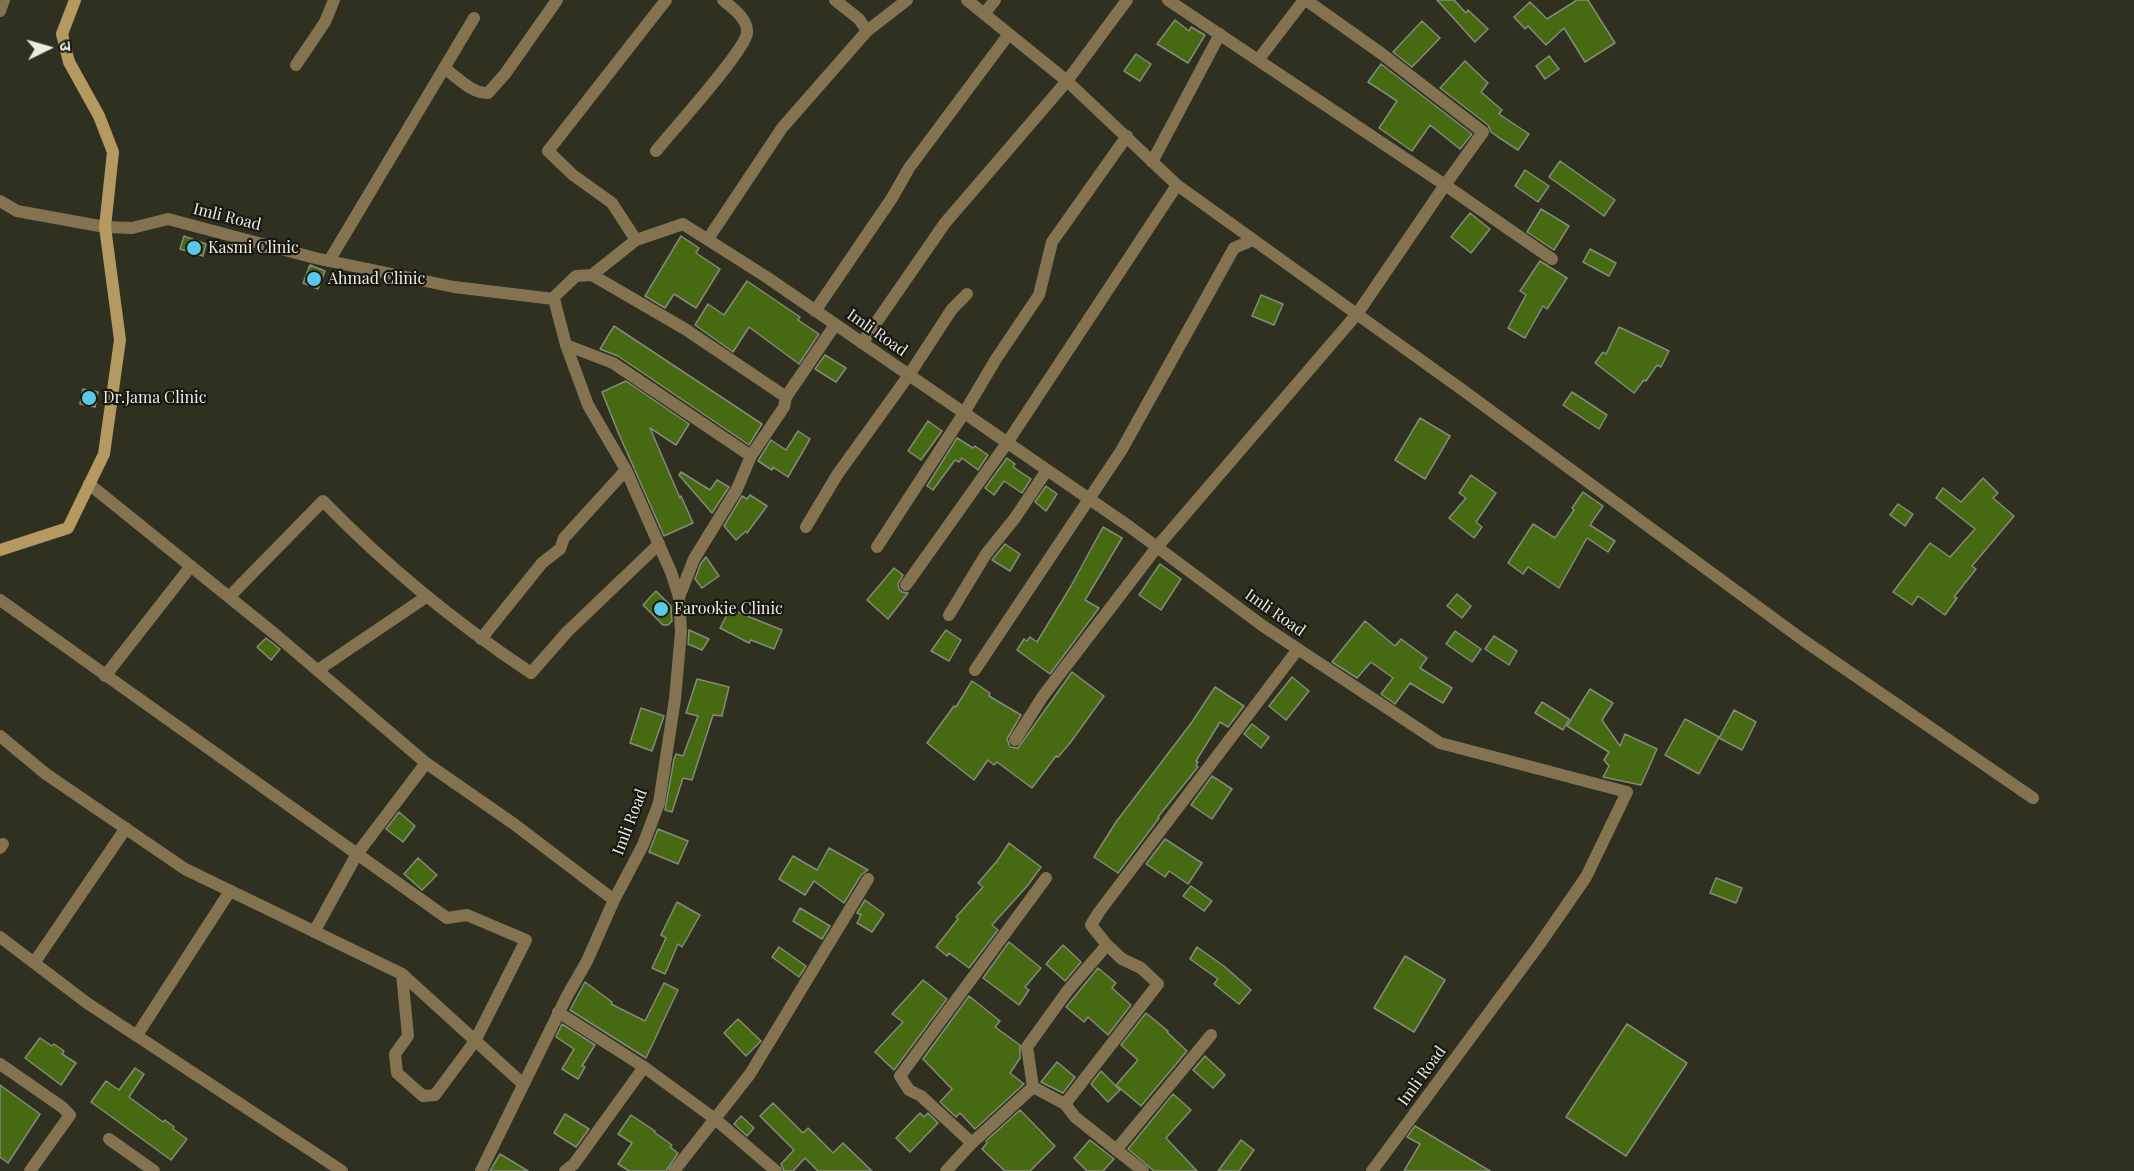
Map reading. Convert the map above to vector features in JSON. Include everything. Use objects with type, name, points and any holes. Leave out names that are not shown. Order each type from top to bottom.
[{"type":"street","points":[[0,11],[4,0]]},
{"type":"street","points":[[0,550],[68,528],[104,454],[120,340],[105,227],[113,152],[99,116],[69,62],[62,34],[75,0]]},
{"type":"street","points":[[296,65],[325,22],[334,0]]},
{"type":"street","points":[[444,68],[472,89],[488,93],[505,74],[557,0]]},
{"type":"street","points":[[636,240],[612,203],[573,176],[548,151],[666,0]]},
{"type":"street","points":[[656,151],[729,64],[747,35],[746,26],[738,13],[723,0]]},
{"type":"street","points":[[835,0],[859,19],[867,31]]},
{"type":"street","points":[[708,239],[782,128],[867,31],[907,0]]},
{"type":"street","points":[[967,0],[1066,81],[1177,185],[1803,640],[2033,798]]},
{"type":"street","points":[[984,14],[995,0]]},
{"type":"street","points":[[862,343],[945,222],[1066,81],[1127,0]]},
{"type":"street","points":[[1168,0],[1445,185],[1552,260]]},
{"type":"street","points":[[1015,740],[1043,696],[1157,547],[1357,314],[1483,132],[1382,54],[1305,0],[1258,60]]},
{"type":"street","points":[[329,261],[474,18]]},
{"type":"street","points":[[815,311],[892,198],[909,168],[1009,34]]},
{"type":"street","points":[[1152,162],[1220,34]]},
{"type":"street","points":[[877,547],[1039,295],[1052,242],[1127,137]]},
{"type":"street","points":[[906,585],[1007,442],[1177,185]]},
{"type":"street","name":"Imli Road","points":[[0,201],[17,211],[105,227],[132,228],[168,219],[329,261],[454,287],[553,298]]},
{"type":"street","name":"Imli Road","points":[[553,298],[576,276],[592,275],[636,240],[683,224],[1007,442],[1157,547],[1263,626],[1440,743],[1627,792],[1586,877],[1539,945],[1372,1171]]},
{"type":"street","points":[[975,670],[1121,451],[1234,248],[1253,240]]},
{"type":"street","points":[[592,275],[685,329],[786,397]]},
{"type":"street","points":[[806,527],[837,475],[909,375],[952,309],[967,294]]},
{"type":"street","name":"Imli Road","points":[[481,1171],[558,1012],[587,961],[614,900],[643,845],[659,802],[675,699],[681,632],[679,597],[671,572],[626,470],[588,405],[566,345],[553,298]]},
{"type":"street","points":[[679,597],[693,559],[737,489],[751,456],[784,407],[786,397],[835,325]]},
{"type":"street","points":[[566,345],[613,363],[751,456]]},
{"type":"street","points":[[481,639],[542,563],[560,549],[564,538],[626,470]]},
{"type":"street","points":[[949,615],[986,554],[1015,518],[1047,470]]},
{"type":"street","points":[[89,484],[318,670],[426,763],[514,824],[614,900]]},
{"type":"street","points":[[229,597],[323,501],[426,597],[531,673],[567,632],[659,544]]},
{"type":"street","points":[[105,676],[191,566]]},
{"type":"street","points":[[318,670],[426,597]]},
{"type":"street","points":[[0,600],[447,918],[466,915],[526,940],[475,1041],[435,1095],[423,1096],[397,1073],[395,1054],[408,1036],[402,974]]},
{"type":"street","points":[[1065,1104],[1158,984],[1141,968],[1122,959],[1091,925],[1298,649]]},
{"type":"street","points":[[0,736],[46,774],[185,869],[402,974],[523,1084]]},
{"type":"street","points":[[314,932],[357,854],[426,763]]},
{"type":"street","points":[[34,963],[126,828]]},
{"type":"street","points":[[972,1143],[921,1096],[909,1090],[900,1076],[1046,878]]},
{"type":"street","points":[[674,1171],[750,1074],[868,879]]},
{"type":"street","points":[[137,1035],[230,891]]},
{"type":"street","points":[[0,937],[87,1003],[342,1171]]},
{"type":"street","points":[[1033,1087],[1027,1047],[1068,990],[1107,945]]},
{"type":"street","points":[[558,1012],[644,1067],[715,1119],[776,1171]]},
{"type":"street","points":[[1116,1149],[1211,1035]]},
{"type":"street","points":[[0,1064],[70,1115],[30,1171]]},
{"type":"street","points":[[565,1171],[574,1164],[644,1067]]},
{"type":"street","points":[[946,1171],[972,1143],[1033,1087]]},
{"type":"street","points":[[1033,1087],[1065,1104],[1075,1117],[1143,1171]]},
{"type":"street","points":[[109,1139],[154,1171]]},
{"type":"building","points":[[1437,0],[1454,0],[1466,13],[1468,10],[1488,29],[1475,42]]},
{"type":"building","points":[[1577,0],[1588,0],[1615,43],[1585,62],[1564,28],[1546,45],[1528,26],[1525,29],[1514,17],[1530,2],[1547,19]]},
{"type":"building","points":[[1175,20],[1189,31],[1191,27],[1205,35],[1188,63],[1157,44]]},
{"type":"building","points":[[1422,21],[1440,38],[1412,67],[1393,52]]},
{"type":"building","points":[[1136,54],[1151,64],[1140,81],[1124,71]]},
{"type":"building","points":[[1549,56],[1559,69],[1545,79],[1536,66]]},
{"type":"building","points":[[1465,61],[1488,83],[1481,92],[1502,110],[1499,114],[1529,134],[1518,150],[1491,132],[1488,125],[1440,88]]},
{"type":"building","points":[[1381,64],[1472,134],[1460,149],[1430,125],[1412,151],[1379,128],[1397,101],[1368,82]]},
{"type":"building","points":[[1560,161],[1615,200],[1604,216],[1549,177]]},
{"type":"building","points":[[1525,170],[1549,186],[1538,202],[1515,186]]},
{"type":"building","points":[[1541,209],[1569,226],[1554,250],[1527,232]]},
{"type":"building","points":[[1470,213],[1490,229],[1471,253],[1451,237]]},
{"type":"building","points":[[184,236],[206,244],[203,256],[180,249]]},
{"type":"building","points":[[681,236],[699,248],[696,253],[720,269],[696,308],[674,294],[665,308],[645,296]]},
{"type":"building","points":[[1590,249],[1616,263],[1609,276],[1583,262]]},
{"type":"building","points":[[1540,261],[1567,278],[1547,309],[1543,306],[1525,338],[1508,328],[1526,295],[1520,291]]},
{"type":"building","points":[[310,265],[325,271],[318,289],[303,283]]},
{"type":"building","points":[[747,281],[800,317],[798,320],[819,334],[799,364],[749,327],[733,352],[695,325],[708,304],[724,315]]},
{"type":"building","points":[[1261,295],[1283,304],[1274,325],[1252,316]]},
{"type":"building","points":[[614,326],[762,424],[749,445],[618,356],[600,349]]},
{"type":"building","points":[[1619,327],[1669,351],[1661,367],[1657,365],[1634,393],[1595,363],[1603,352],[1606,354]]},
{"type":"building","points":[[825,355],[846,368],[836,382],[815,369]]},
{"type":"building","points":[[626,381],[689,424],[676,445],[650,428],[693,523],[664,536],[602,392]]},
{"type":"building","points":[[83,389],[98,392],[95,407],[80,404]]},
{"type":"building","points":[[1572,392],[1607,415],[1599,429],[1563,405]]},
{"type":"building","points":[[1420,418],[1450,436],[1425,479],[1395,460]]},
{"type":"building","points":[[928,421],[942,431],[921,460],[908,451]]},
{"type":"building","points":[[798,431],[810,439],[788,477],[758,461],[771,440],[786,450]]},
{"type":"building","points":[[957,438],[988,455],[978,470],[962,458],[959,462],[955,460],[933,490],[927,486]]},
{"type":"building","points":[[1007,458],[1015,464],[1013,467],[1031,479],[1022,493],[1004,481],[994,495],[985,488]]},
{"type":"building","points":[[681,472],[710,490],[717,480],[729,487],[712,513],[679,475]]},
{"type":"building","points":[[1471,475],[1496,493],[1476,522],[1482,527],[1474,538],[1449,518],[1466,498],[1459,493]]},
{"type":"building","points":[[1983,478],[1998,493],[1993,498],[2014,516],[1972,566],[1976,569],[1954,597],[1957,598],[1945,615],[1918,596],[1912,605],[1893,592],[1930,543],[1950,557],[1975,529],[1936,498],[1943,488],[1961,502]]},
{"type":"building","points":[[1046,486],[1057,494],[1046,511],[1035,502]]},
{"type":"building","points":[[1583,492],[1603,506],[1590,525],[1615,541],[1608,552],[1587,538],[1559,588],[1528,567],[1523,574],[1508,563],[1533,524],[1555,538]]},
{"type":"building","points":[[750,495],[767,506],[747,533],[746,531],[736,540],[724,526],[742,496],[747,499]]},
{"type":"building","points":[[1898,504],[1913,514],[1905,526],[1890,515]]},
{"type":"building","points":[[1103,527],[1122,538],[1085,600],[1099,608],[1050,674],[1017,650],[1024,639],[1027,641],[1030,637],[1037,642]]},
{"type":"building","points":[[1005,544],[1020,554],[1010,571],[992,560]]},
{"type":"building","points":[[706,557],[719,576],[702,588],[695,579]]},
{"type":"building","points":[[1160,564],[1181,579],[1161,610],[1139,595]]},
{"type":"building","points":[[894,568],[903,575],[898,584],[899,589],[908,593],[888,619],[867,600]]},
{"type":"building","points":[[656,591],[671,606],[672,621],[668,625],[663,625],[643,605]]},
{"type":"building","points":[[1457,594],[1471,606],[1462,618],[1447,606]]},
{"type":"building","points":[[730,609],[782,630],[774,649],[751,640],[749,643],[720,628]]},
{"type":"building","points":[[1365,621],[1395,646],[1401,639],[1427,658],[1420,668],[1452,688],[1443,703],[1410,683],[1395,704],[1381,694],[1393,678],[1371,662],[1357,678],[1332,662]]},
{"type":"building","points":[[689,630],[709,639],[702,650],[688,644]]},
{"type":"building","points":[[946,630],[961,640],[949,661],[931,651]]},
{"type":"building","points":[[1455,631],[1481,649],[1472,662],[1446,644]]},
{"type":"building","points":[[1494,636],[1517,651],[1509,665],[1485,649]]},
{"type":"building","points":[[266,638],[280,649],[271,660],[257,647]]},
{"type":"building","points":[[1072,672],[1104,696],[1070,743],[1058,757],[1056,756],[1032,788],[997,762],[994,765],[988,760],[974,780],[927,743],[954,706],[956,707],[972,681],[990,693],[989,696],[1021,715],[1007,739],[1010,747],[1018,748]]},
{"type":"building","points":[[1292,677],[1309,691],[1286,720],[1269,706]]},
{"type":"building","points":[[697,679],[729,687],[722,716],[713,715],[692,780],[683,778],[672,812],[665,810],[674,759],[676,754],[683,756],[698,716],[686,713]]},
{"type":"building","points":[[1215,687],[1244,706],[1228,727],[1220,722],[1196,761],[1198,767],[1158,817],[1118,873],[1094,857],[1116,822],[1192,722]]},
{"type":"building","points":[[1590,689],[1613,703],[1602,720],[1620,746],[1625,734],[1657,749],[1641,785],[1603,777],[1609,766],[1604,760],[1609,752],[1567,726]]},
{"type":"building","points":[[1542,702],[1569,719],[1563,730],[1535,713]]},
{"type":"building","points":[[641,708],[664,716],[652,751],[630,743]]},
{"type":"building","points":[[1734,710],[1756,722],[1742,750],[1719,738]]},
{"type":"building","points":[[1685,719],[1719,737],[1699,774],[1665,755]]},
{"type":"building","points":[[1252,724],[1269,737],[1261,748],[1244,734]]},
{"type":"building","points":[[1212,776],[1232,789],[1212,819],[1191,805]]},
{"type":"building","points":[[399,812],[415,826],[403,842],[386,829]]},
{"type":"building","points":[[658,829],[688,841],[678,864],[649,852]]},
{"type":"building","points":[[1165,839],[1202,863],[1188,884],[1169,871],[1165,877],[1146,864]]},
{"type":"building","points":[[1009,843],[1041,867],[992,925],[998,930],[969,968],[949,953],[947,956],[936,947],[958,919],[956,917],[983,887],[978,883]]},
{"type":"building","points":[[829,848],[868,870],[861,875],[844,903],[814,881],[805,895],[779,879],[793,856],[817,870]]},
{"type":"building","points":[[418,858],[437,875],[422,890],[404,874]]},
{"type":"building","points":[[1716,878],[1742,888],[1736,903],[1710,893]]},
{"type":"building","points":[[1191,886],[1212,901],[1204,911],[1183,896]]},
{"type":"building","points":[[865,900],[884,914],[872,932],[857,923],[861,915],[857,913]]},
{"type":"building","points":[[677,902],[700,915],[682,947],[678,944],[665,974],[652,968],[666,938],[661,935]]},
{"type":"building","points":[[800,908],[830,926],[822,939],[793,921]]},
{"type":"building","points":[[1009,942],[1041,968],[1025,987],[1029,990],[1019,1005],[983,978]]},
{"type":"building","points":[[1063,945],[1081,962],[1065,981],[1046,964]]},
{"type":"building","points":[[779,947],[806,966],[799,977],[772,957]]},
{"type":"building","points":[[1197,947],[1224,966],[1251,990],[1239,1004],[1214,984],[1218,979],[1190,959]]},
{"type":"building","points":[[1405,956],[1445,980],[1414,1032],[1374,1008]]},
{"type":"building","points":[[1098,968],[1116,983],[1112,988],[1131,1005],[1108,1035],[1088,1017],[1084,1022],[1066,1007]]},
{"type":"building","points":[[923,980],[947,999],[894,1070],[875,1052],[903,1022],[892,1014]]},
{"type":"building","points":[[585,982],[612,1002],[611,1004],[645,1021],[664,983],[678,990],[646,1058],[570,1010]]},
{"type":"building","points":[[969,996],[1000,1021],[995,1027],[1020,1045],[1020,1058],[1010,1073],[1024,1084],[975,1129],[960,1113],[956,1117],[940,1102],[952,1089],[923,1059]]},
{"type":"building","points":[[1146,1013],[1187,1051],[1141,1106],[1116,1085],[1138,1060],[1121,1045]]},
{"type":"building","points":[[738,1019],[761,1041],[746,1056],[724,1033]]},
{"type":"building","points":[[562,1024],[595,1045],[582,1066],[585,1067],[578,1079],[562,1069],[574,1049],[556,1037]]},
{"type":"building","points":[[1627,1024],[1687,1063],[1626,1156],[1566,1117]]},
{"type":"building","points":[[40,1038],[52,1046],[54,1044],[64,1051],[62,1054],[76,1063],[61,1085],[25,1058]]},
{"type":"building","points":[[1205,1056],[1225,1075],[1213,1088],[1193,1070]]},
{"type":"building","points":[[1057,1062],[1075,1077],[1063,1093],[1041,1082]]},
{"type":"building","points":[[135,1068],[144,1074],[129,1097],[163,1122],[165,1120],[187,1139],[171,1160],[91,1102],[106,1081],[119,1090]]},
{"type":"building","points":[[1101,1071],[1120,1090],[1108,1102],[1091,1084]]},
{"type":"building","points":[[0,1085],[40,1114],[8,1163],[0,1157]]},
{"type":"building","points":[[1173,1094],[1191,1110],[1166,1138],[1197,1171],[1154,1171],[1128,1149]]},
{"type":"building","points":[[773,1103],[803,1133],[808,1128],[833,1153],[843,1143],[872,1171],[818,1171],[805,1158],[793,1171],[784,1171],[781,1164],[794,1150],[760,1116]]},
{"type":"building","points":[[1020,1110],[1055,1146],[1030,1171],[1005,1171],[982,1149],[986,1141]]},
{"type":"building","points":[[920,1113],[924,1117],[928,1113],[938,1123],[910,1152],[896,1138]]},
{"type":"building","points":[[565,1114],[589,1129],[576,1147],[554,1133]]},
{"type":"building","points":[[631,1115],[655,1131],[678,1153],[666,1171],[629,1171],[618,1164],[632,1143],[618,1134]]},
{"type":"building","points":[[741,1116],[754,1128],[747,1136],[734,1124]]},
{"type":"building","points":[[1415,1126],[1490,1171],[1404,1171],[1420,1144],[1407,1137]]},
{"type":"building","points":[[1090,1140],[1114,1159],[1103,1171],[1087,1171],[1074,1158]]},
{"type":"building","points":[[1241,1140],[1254,1150],[1239,1171],[1218,1171]]},
{"type":"building","points":[[500,1154],[528,1171],[490,1171]]},
{"type":"place","name":"Kasmi Clinic","points":[[194,248]]},
{"type":"place","name":"Ahmad Clinic","points":[[314,279]]},
{"type":"place","name":"Dr.Jama Clinic","points":[[89,398]]},
{"type":"place","name":"Farookie Clinic","points":[[661,609]]}]
